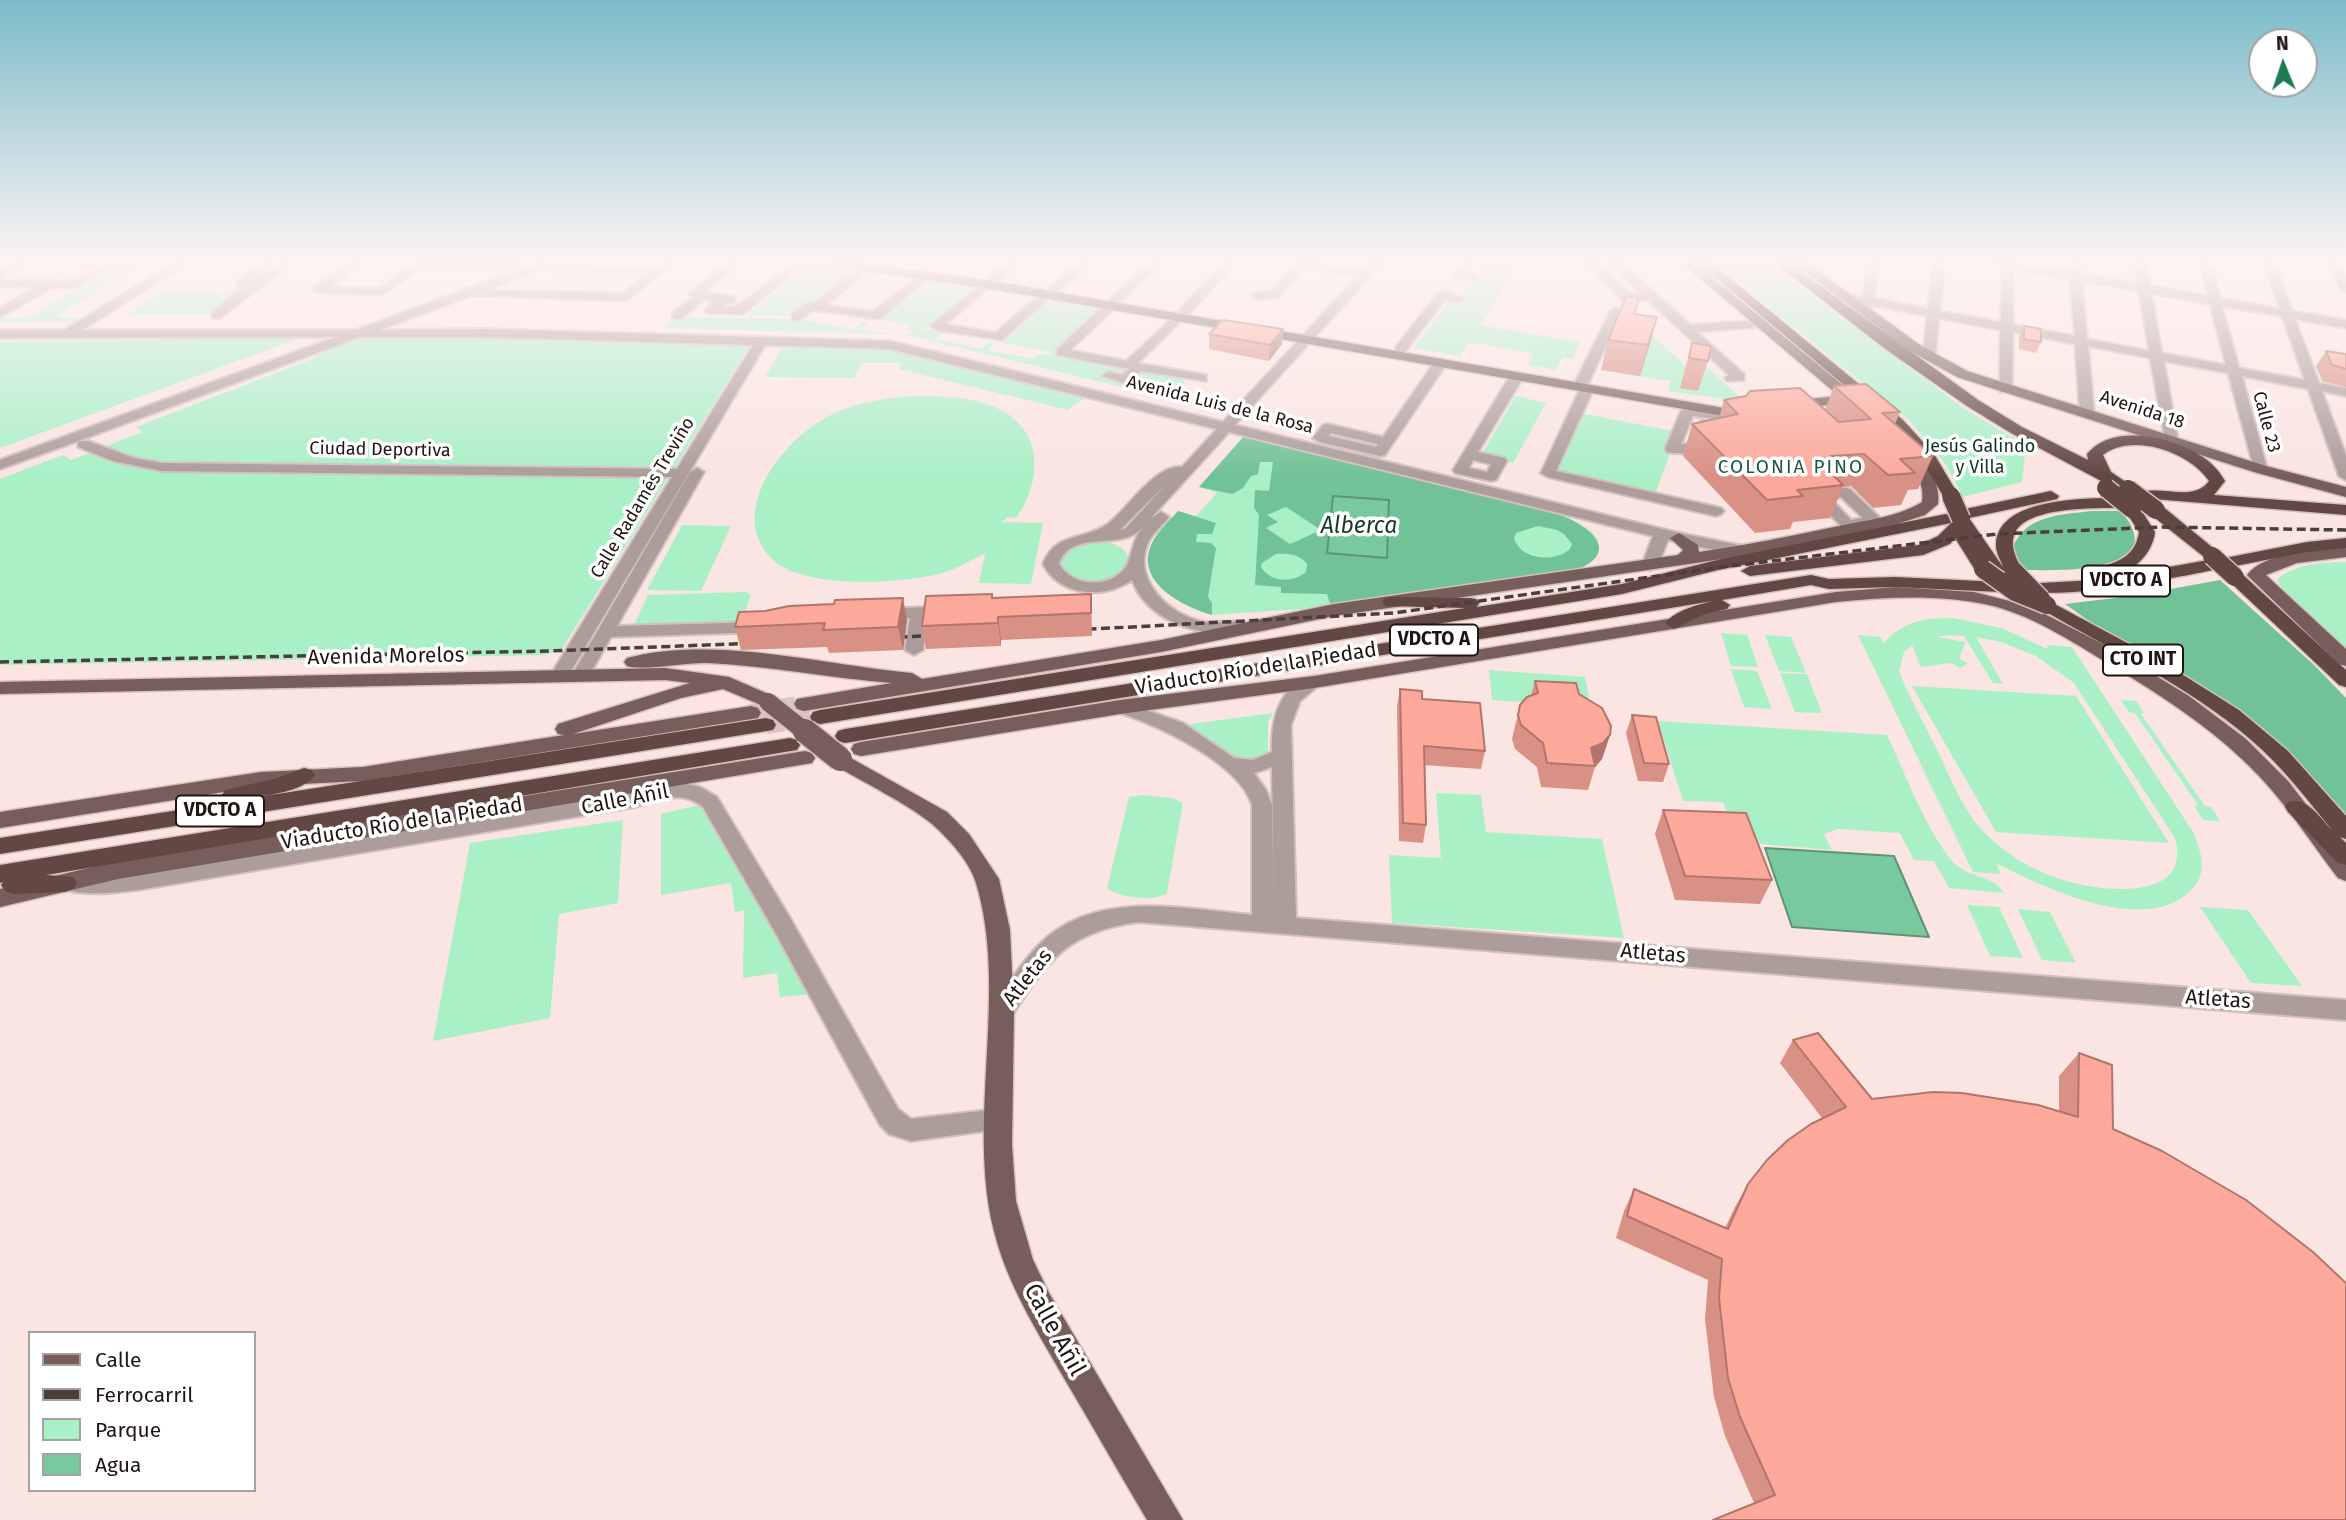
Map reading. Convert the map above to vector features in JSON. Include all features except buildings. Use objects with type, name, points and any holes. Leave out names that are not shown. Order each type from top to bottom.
[{"type":"highway","name":"CTO INT","points":[[1791,334],[1908,433],[1935,467],[1951,496],[1969,550],[2012,581],[2237,719],[2294,770],[2346,831]]},
{"type":"highway","points":[[1878,335],[1947,386],[2116,493],[2154,503],[2346,512]]},
{"type":"highway","points":[[1787,345],[1834,369]]},
{"type":"highway","points":[[2116,493],[2035,512],[2018,520],[2011,526],[2003,541],[2012,581],[2099,573],[2133,560],[2140,554],[2147,538],[2144,524],[2116,493],[2097,464],[2095,454],[2105,444],[2135,441],[2168,447],[2198,460],[2215,476],[2216,485],[2213,489],[2185,498],[2154,503]]},
{"type":"highway","name":"Viaducto Río de la Piedad","points":[[812,710],[1622,589],[1811,546],[1959,519],[2043,497],[2116,493]]},
{"type":"highway","points":[[2185,498],[2346,512]]},
{"type":"highway","points":[[2154,503],[2212,561],[2233,570],[2346,681]]},
{"type":"highway","points":[[1622,589],[1914,551],[1937,544],[1959,519]]},
{"type":"highway","points":[[2233,570],[2316,545],[2346,543]]},
{"type":"highway","points":[[1743,551],[1811,546]]},
{"type":"highway","name":"Viaducto Río de la Piedad","points":[[849,748],[1811,580],[1829,584],[2012,581],[2097,585],[2212,561]]},
{"type":"highway","points":[[1674,623],[1699,610],[1801,590],[1811,580]]},
{"type":"highway","points":[[1391,602],[1524,604]]},
{"type":"highway","name":"Viaducto Río de la Piedad","points":[[0,846],[762,713]]},
{"type":"highway","name":"Viaducto Río de la Piedad","points":[[0,874],[798,751]]},
{"type":"highway","points":[[0,833],[250,792],[278,786],[304,775]]},
{"type":"highway","points":[[2296,807],[2346,857]]},
{"type":"highway","points":[[0,886],[38,882],[65,883]]},
{"type":"main road","points":[[1293,334],[1441,363],[1478,366],[1517,376],[1583,385]]},
{"type":"main road","points":[[1773,334],[1856,403]]},
{"type":"main road","points":[[1901,334],[1929,357]]},
{"type":"main road","points":[[1316,338],[1400,349],[1746,416],[1765,411],[1856,403]]},
{"type":"main road","name":"Avenida 18","points":[[1929,357],[1962,374],[2006,389],[2260,469],[2346,492]]},
{"type":"main road","name":"Viaducto Río de la Piedad","points":[[812,710],[948,681],[1161,646],[1244,627],[1391,602],[1743,551],[1891,520],[1919,511],[1930,504],[1932,496],[1929,485],[1910,455],[1888,429],[1856,403]]},
{"type":"main road","points":[[1671,536],[1692,549],[1684,559]]},
{"type":"main road","points":[[2346,552],[2277,563],[2256,573],[2261,583],[2346,660]]},
{"type":"main road","name":"Viaducto Río de la Piedad","points":[[849,748],[1120,707],[1314,682],[1880,592],[1962,595],[2025,611],[2058,626],[2159,684],[2207,718],[2257,761],[2296,807]]},
{"type":"main road","points":[[581,675],[641,661],[711,657],[948,681]]},
{"type":"main road","name":"Avenida Morelos","points":[[0,688],[687,675],[736,685],[762,713]]},
{"type":"main road","points":[[304,775],[341,764],[585,725],[687,690],[736,685]]},
{"type":"main road","points":[[0,820],[227,784],[304,775],[363,774],[762,713]]},
{"type":"main road","name":"Calle Añil","points":[[762,713],[849,748],[939,818],[981,865],[997,914],[1000,1013],[998,1121],[1002,1201],[1019,1264],[1044,1315],[1166,1520]]},
{"type":"main road","name":"Viaducto Río de la Piedad","points":[[0,898],[118,870],[798,751]]},
{"type":"main road","name":"CTO INT","points":[[2296,807],[2346,872]]},
{"type":"street","points":[[0,334],[326,337],[345,334]]},
{"type":"street","points":[[72,336],[76,334]]},
{"type":"street","points":[[0,340],[72,336],[345,334]]},
{"type":"street","points":[[0,465],[345,334]]},
{"type":"street","name":"Avenida Luis de la Rosa","points":[[470,334],[896,346],[1671,536],[1743,551]]},
{"type":"street","points":[[981,334],[998,337],[1002,334]]},
{"type":"street","points":[[1080,334],[1061,352],[1201,378]]},
{"type":"street","points":[[1109,376],[1125,379],[1133,366],[1163,334]]},
{"type":"street","points":[[1316,338],[1319,334]]},
{"type":"street","points":[[1232,428],[1192,465],[1131,531],[1074,541],[1059,549],[1051,559],[1056,575],[1069,583],[1097,587],[1122,579],[1133,570],[1139,544],[1150,529],[1232,428],[1320,334]]},
{"type":"street","points":[[1400,349],[1412,334]]},
{"type":"street","points":[[1606,334],[1548,473],[1716,511]]},
{"type":"street","points":[[1693,334],[1739,377],[1732,377]]},
{"type":"street","points":[[1929,357],[1931,334]]},
{"type":"street","points":[[2006,389],[2007,334]]},
{"type":"street","points":[[2042,334],[2346,392]]},
{"type":"street","points":[[2081,334],[2087,413]]},
{"type":"street","points":[[2152,334],[2171,440]]},
{"type":"street","name":"Calle 23","points":[[2224,334],[2260,469]]},
{"type":"street","points":[[2295,334],[2346,476]]},
{"type":"street","points":[[0,456],[326,337]]},
{"type":"street","name":"Calle Radamés Treviño","points":[[581,675],[657,527],[681,473],[767,341]]},
{"type":"street","name":"Calle Radamés Treviño","points":[[558,676],[657,527],[767,341]]},
{"type":"street","points":[[1387,442],[1441,363]]},
{"type":"street","points":[[1470,455],[1517,376]]},
{"type":"street","points":[[1688,411],[1731,418],[1730,422],[1706,424],[1701,430],[1714,444],[1704,442],[1702,447],[1672,449],[1688,411]]},
{"type":"street","name":"Ciudad Deportiva","points":[[83,444],[94,451],[172,469],[185,466],[681,473]]},
{"type":"street","points":[[1650,565],[1671,536]]},
{"type":"street","points":[[1136,564],[1143,589],[1157,604],[1173,615],[1201,627],[1244,627]]},
{"type":"street","points":[[865,615],[971,610]]},
{"type":"street","points":[[914,650],[919,612]]},
{"type":"street","points":[[605,632],[771,627],[784,624]]},
{"type":"street","points":[[1274,924],[1283,714],[1287,703],[1296,692],[1314,682]]},
{"type":"street","points":[[1120,707],[1159,718],[1183,729],[1251,780],[1260,796],[1274,924]]},
{"type":"street","points":[[1228,764],[1255,767],[1281,755]]},
{"type":"street","name":"Calle Añil","points":[[65,883],[113,885],[137,882],[634,800],[662,792],[689,790],[704,796],[710,802],[782,924],[889,1117],[898,1126],[911,1130],[998,1121]]},
{"type":"street","name":"Atletas","points":[[1000,1013],[1037,958],[1065,934],[1087,922],[1138,914],[2346,1010]]},
{"type":"green space","points":[[376,334],[752,342],[562,649],[545,655],[0,665],[0,479],[63,455],[71,460],[142,432],[136,427],[304,362],[344,343]]},
{"type":"green space","points":[[942,334],[936,339],[981,349],[989,342],[994,343],[988,350],[1034,359],[1042,353],[1049,355],[1052,352],[998,342],[1007,334],[1072,334],[1056,350],[1180,373],[1185,383],[1180,389],[1150,382],[1141,391],[1219,409],[1228,400],[1235,402],[1225,412],[907,335]]},
{"type":"green space","points":[[1425,334],[1533,334],[1580,342],[1573,359],[1563,357],[1556,370],[1528,365],[1533,353],[1468,342],[1460,356],[1414,348]]},
{"type":"green space","points":[[1630,334],[1651,334],[1687,367],[1706,366],[1745,402],[1669,391],[1670,381],[1617,373]]},
{"type":"green space","name":"Jesús Galindo y Villa","points":[[1802,334],[1864,334],[1965,409],[2031,449],[2022,451],[2025,454],[2022,482],[1963,497],[1946,465],[1909,420]]},
{"type":"green space","points":[[303,337],[0,448],[0,342]]},
{"type":"green space","points":[[783,346],[891,349],[1087,396],[1068,410],[899,369],[902,363],[862,363],[854,378],[765,377]]},
{"type":"green space","points":[[913,396],[950,397],[988,404],[1019,423],[1029,438],[1034,457],[1031,489],[1016,518],[1008,517],[1001,522],[1043,523],[1031,584],[979,583],[985,553],[953,569],[925,577],[878,582],[828,580],[785,568],[771,558],[759,539],[755,520],[757,499],[765,479],[792,443],[825,418],[856,405]]},
{"type":"green space","points":[[1516,396],[1546,403],[1513,463],[1481,455]]},
{"type":"green space","points":[[1580,413],[1678,432],[1655,494],[1554,472]]},
{"type":"green space","points":[[1245,435],[1560,515],[1588,529],[1598,542],[1599,549],[1585,566],[1331,607],[1212,615],[1187,605],[1163,590],[1154,580],[1148,555],[1155,537],[1178,511],[1196,516],[1217,493],[1199,487]]},
{"type":"green space","points":[[682,525],[731,526],[701,591],[647,590]]},
{"type":"green space","points":[[1093,541],[1115,544],[1124,550],[1130,560],[1124,570],[1098,582],[1078,579],[1059,568],[1058,559],[1070,547]]},
{"type":"green space","points":[[2346,562],[2346,650],[2285,594],[2277,580],[2300,567]]},
{"type":"green space","points":[[746,592],[751,595],[742,618],[735,622],[634,625],[648,595]]},
{"type":"green space","points":[[1943,618],[2001,628],[2048,649],[2047,645],[2072,647],[2193,832],[2202,865],[2198,881],[2186,895],[2166,906],[2117,908],[2064,894],[1996,863],[2001,874],[1973,872],[1858,635],[1880,637],[1884,643],[1907,625]],"holes":[[[1964,636],[1993,683],[2003,684],[1976,637],[2001,642],[2036,656],[2074,683],[2175,838],[2177,860],[2169,875],[2155,884],[2136,888],[2114,889],[2071,882],[2018,860],[1994,842],[1979,826],[1958,794],[1899,671],[1904,652],[1912,645],[1921,667],[1951,663],[1960,668],[1968,663],[1959,658],[1966,642],[1937,637]]]},
{"type":"green space","points":[[1721,633],[1747,635],[1758,667],[1731,666]]},
{"type":"green space","points":[[1765,635],[1791,637],[1806,673],[1779,671]]},
{"type":"green space","points":[[1731,669],[1757,671],[1772,709],[1744,707]]},
{"type":"green space","points":[[1489,670],[1585,677],[1591,707],[1492,700]]},
{"type":"green space","points":[[1780,673],[1807,674],[1822,713],[1795,712]]},
{"type":"green space","points":[[1912,686],[2076,696],[2169,843],[1996,832]]},
{"type":"green space","points":[[2121,700],[2136,701],[2144,713],[2141,714],[2205,806],[2211,807],[2220,821],[2203,820],[2194,806],[2198,805],[2135,713],[2129,712]]},
{"type":"green space","points":[[1273,713],[1268,722],[1268,754],[1256,758],[1235,757],[1226,753],[1191,727],[1191,724]]},
{"type":"green space","points":[[1658,721],[1887,735],[1923,815],[1951,860],[1963,870],[1993,883],[2004,893],[1949,888],[1934,861],[1914,860],[1900,833],[1838,829],[1824,834],[1832,850],[1738,842],[1723,802],[1683,801]]},
{"type":"green space","points":[[1436,793],[1481,795],[1486,832],[1602,839],[1624,938],[1392,923],[1389,855],[1441,858]]},
{"type":"green space","points":[[1143,795],[1172,798],[1183,803],[1167,893],[1146,898],[1119,894],[1107,888],[1129,797]]},
{"type":"green space","points":[[704,804],[813,994],[780,997],[777,973],[743,978],[744,910],[735,912],[731,883],[661,895],[661,814]]},
{"type":"green space","points":[[623,820],[618,903],[559,914],[550,1018],[433,1041],[470,843]]},
{"type":"green space","points":[[1967,905],[1999,907],[2023,958],[1990,956]]},
{"type":"green space","points":[[2200,907],[2248,910],[2302,986],[2251,983]]},
{"type":"green space","points":[[2018,909],[2050,912],[2076,963],[2042,960]]},
{"type":"shaded area","points":[[1245,435],[1560,515],[1590,532],[1599,547],[1597,555],[1590,563],[1576,570],[1331,607],[1327,594],[1281,593],[1281,587],[1255,585],[1259,515],[1254,508],[1255,490],[1269,491],[1273,462],[1260,462],[1258,474],[1251,476],[1243,488],[1232,494],[1199,487]],"holes":[[[1286,507],[1321,530],[1290,544],[1266,528],[1278,522],[1267,515]],[[1538,526],[1557,530],[1572,544],[1564,553],[1539,557],[1523,551],[1514,538],[1516,533]],[[1276,554],[1285,554],[1297,556],[1307,564],[1306,572],[1301,576],[1282,580],[1265,572],[1261,567],[1262,563]]]},
{"type":"shaded area","points":[[1178,511],[1216,523],[1212,534],[1197,534],[1196,542],[1211,543],[1216,548],[1208,597],[1212,603],[1212,615],[1187,605],[1163,590],[1149,568],[1148,555],[1153,541]]},
{"type":"shaded area","points":[[2091,511],[2121,511],[2134,532],[2133,548],[2122,558],[2104,565],[2059,570],[2022,570],[2012,550],[2017,538],[2025,530],[2044,519]]},
{"type":"shaded area","points":[[2220,580],[2314,665],[2346,698],[2346,821],[2297,768],[2065,604],[2132,596]]},
{"type":"water","name":"Alberca","points":[[1333,496],[1389,500],[1387,558],[1327,553]]},
{"type":"water","points":[[1765,848],[1894,856],[1929,937],[1792,927]]},
{"type":"tunnel","points":[[751,713],[804,704]]},
{"type":"tunnel","points":[[766,725],[820,717]]},
{"type":"railway","points":[[1074,630],[1394,613],[1722,567],[1997,534],[2161,527],[2346,530]]},
{"type":"railway","points":[[885,638],[941,635]]},
{"type":"railway","points":[[0,662],[549,651],[759,643]]},
{"type":"district","name":"COLONIA PINO","points":[[1791,468]]}]
